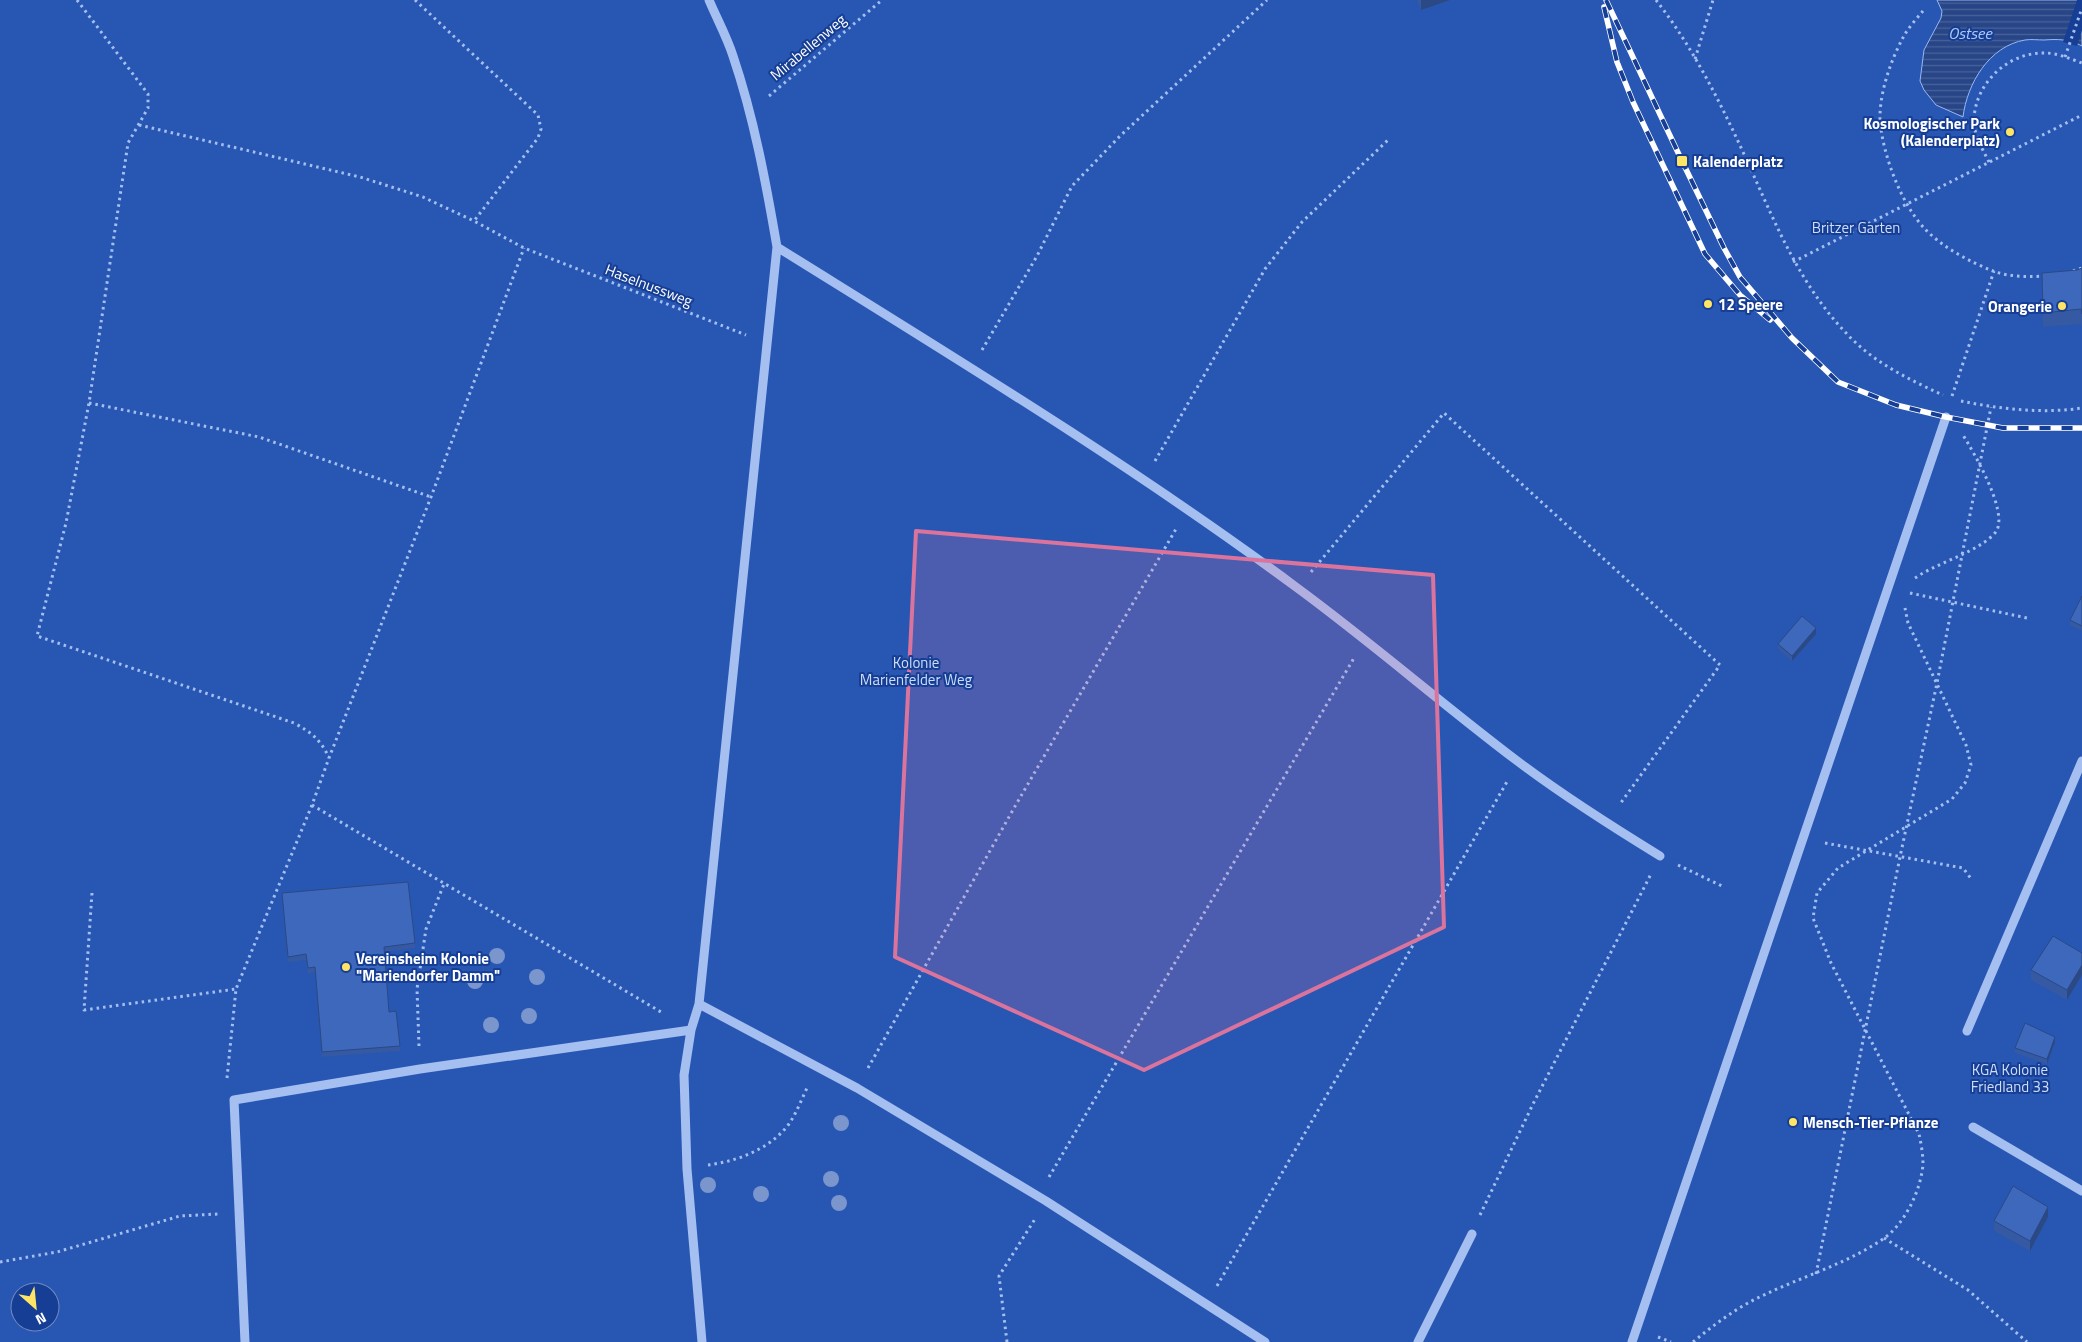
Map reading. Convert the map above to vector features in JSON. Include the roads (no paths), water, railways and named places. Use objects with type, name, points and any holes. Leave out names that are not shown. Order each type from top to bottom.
[{"type":"street","points":[[702,1342],[687,1169],[684,1075],[691,1030],[698,1004],[777,247],[764,169],[750,112],[733,55],[709,0]]},
{"type":"street","points":[[777,247],[971,368],[1187,509],[1298,588],[1518,762],[1606,823],[1660,856]]},
{"type":"street","points":[[1632,1342],[1946,417]]},
{"type":"street","points":[[1967,1031],[2082,761]]},
{"type":"street","points":[[698,1004],[857,1088],[1042,1199],[1265,1342]]},
{"type":"street","points":[[245,1342],[234,1100],[420,1068],[691,1030]]},
{"type":"street","points":[[1973,1127],[2082,1191]]},
{"type":"street","points":[[1418,1342],[1472,1234]]},
{"type":"water","name":"Ostsee","points":[[1937,0],[2082,0],[2082,46],[2063,40],[2025,40],[2001,50],[1982,68],[1975,80],[1965,104],[1963,117],[1936,105],[1924,90],[1920,81],[1924,50],[1941,18],[1942,11]]},
{"type":"railway","points":[[1606,0],[1724,248],[1740,277],[1792,338],[1838,382],[1896,405],[2003,428],[2082,428]]},
{"type":"railway","points":[[1604,7],[1617,62],[1633,102],[1705,254],[1740,295],[1770,320]]},
{"type":"place","name":"Kosmologischer Park (Kalenderplatz)","points":[[2010,132]]},
{"type":"place","name":"Kalenderplatz","points":[[1682,161]]},
{"type":"place","name":"12 Speere","points":[[1708,304]]},
{"type":"place","name":"Orangerie","points":[[2062,306]]},
{"type":"place","name":"Vereinsheim Kolonie \"Mariendorfer Damm\"","points":[[346,967]]},
{"type":"place","name":"Mensch-Tier-Pflanze","points":[[1793,1122]]},
{"type":"park label","name":"Britzer Garten","points":[[1856,227]]},
{"type":"park label","name":"Kolonie Marienfelder Weg","points":[[916,670]]},
{"type":"park label","name":"KGA Kolonie Friedland 33","points":[[2010,1078]]}]
